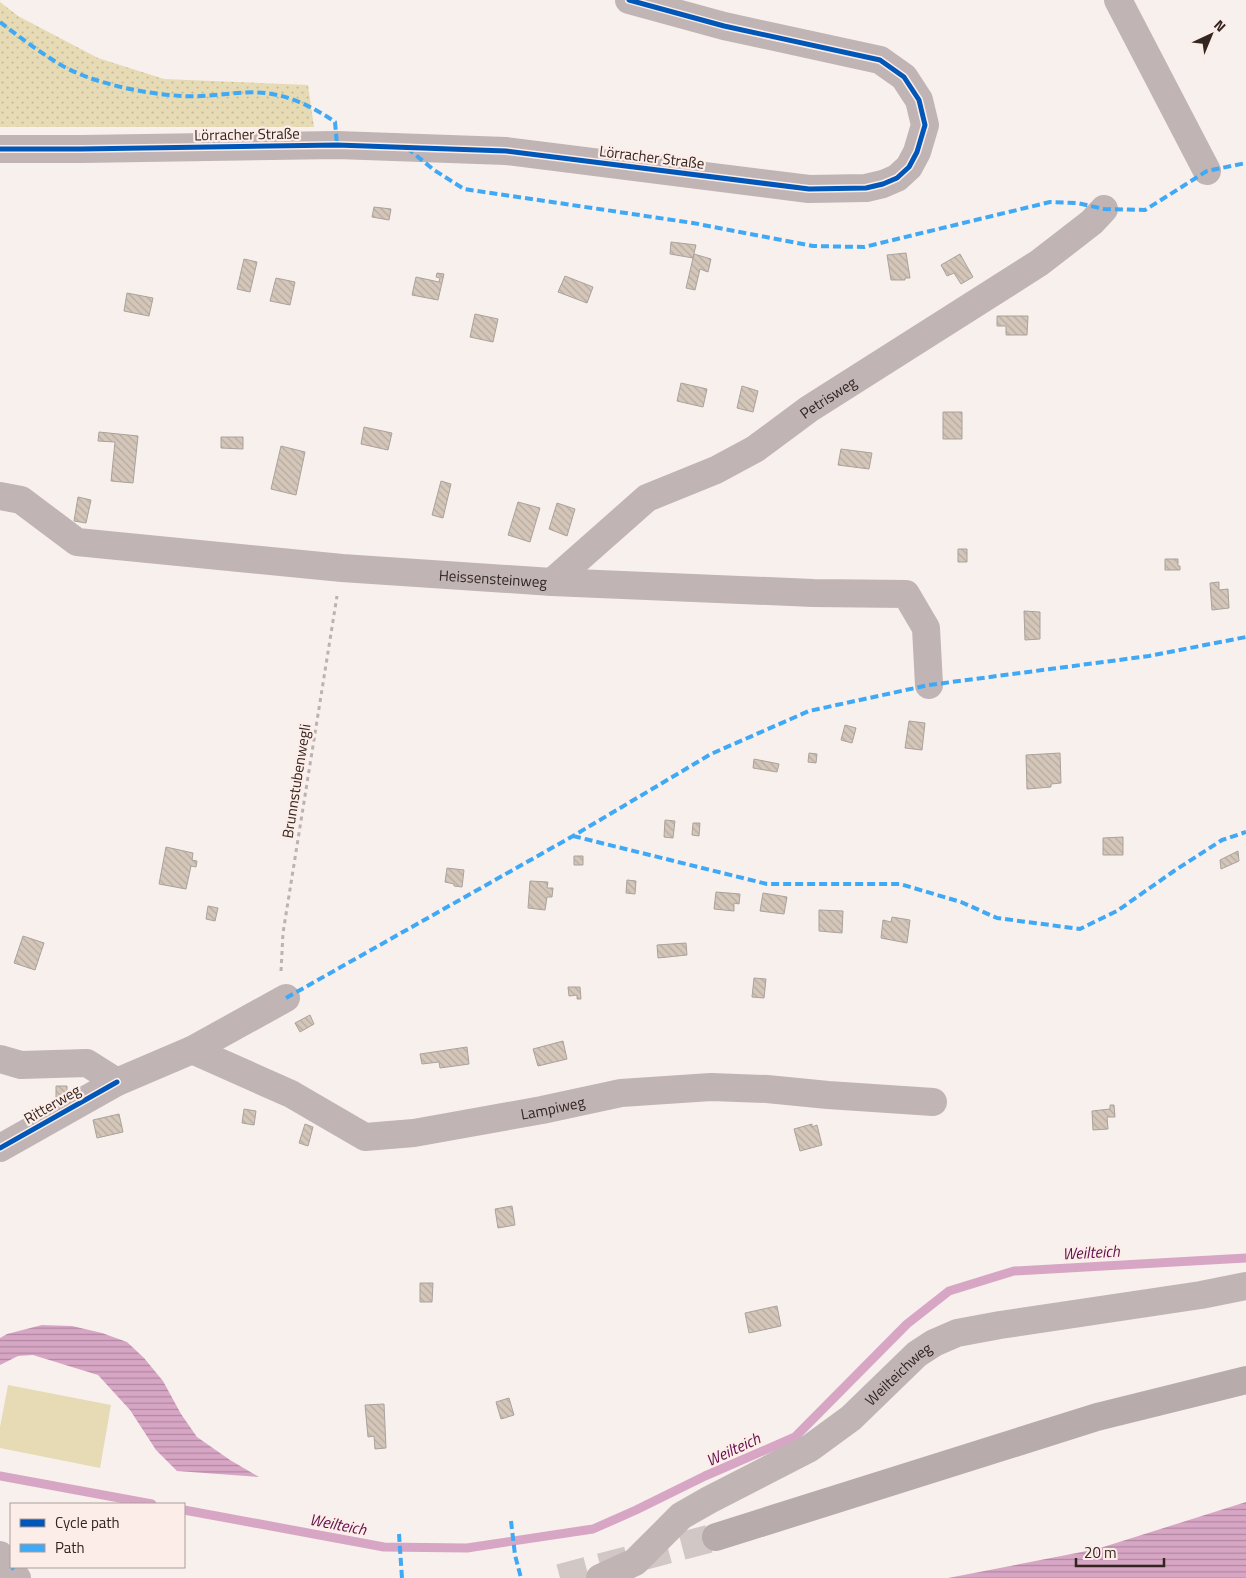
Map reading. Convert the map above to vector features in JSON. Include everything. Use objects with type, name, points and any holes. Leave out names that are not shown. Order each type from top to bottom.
[{"type":"main road","points":[[716,1537],[1097,1417],[1246,1380]]},
{"type":"street","name":"Lörracher Straße","points":[[0,149],[337,145],[506,151],[809,189],[866,188],[897,178],[909,167],[917,152],[925,126],[919,100],[904,77],[880,60],[724,26],[629,0]]},
{"type":"street","points":[[1118,0],[1207,171]]},
{"type":"street","name":"Petrisweg","points":[[552,582],[647,498],[716,470],[755,449],[809,409],[1039,263],[1092,222],[1104,209]]},
{"type":"street","name":"Heissensteinweg","points":[[0,496],[20,500],[77,542],[342,568],[552,582],[814,593],[906,594],[926,628],[929,684]]},
{"type":"street","name":"Ritterweg","points":[[0,1148],[117,1082],[192,1050],[286,998]]},
{"type":"street","name":"Lampiweg","points":[[192,1050],[291,1094],[365,1137],[414,1134],[542,1110],[621,1092],[711,1087],[748,1088],[933,1102]]},
{"type":"street","points":[[0,1059],[20,1065],[87,1063],[117,1082]]},
{"type":"street","name":"Weilteichweg","points":[[600,1578],[635,1562],[681,1516],[810,1448],[852,1418],[917,1354],[934,1342],[957,1333],[1000,1325],[1202,1295],[1246,1286]]},
{"type":"street","points":[[0,1555],[17,1578]]},
{"type":"shaded area","points":[[0,2],[18,16],[98,58],[164,79],[308,85],[314,127],[0,127]]},
{"type":"shaded area","points":[[42,1325],[72,1326],[102,1333],[127,1342],[144,1358],[163,1381],[181,1414],[197,1437],[259,1477],[177,1471],[156,1450],[130,1410],[98,1375],[33,1355],[18,1356],[0,1365],[0,1338],[7,1334]]},
{"type":"shaded area","points":[[8,1385],[111,1405],[100,1468],[0,1448],[0,1427]]},
{"type":"shaded area","points":[[1246,1502],[1246,1578],[948,1578],[1097,1549]]},
{"type":"building","points":[[374,207],[391,209],[389,220],[372,217]]},
{"type":"building","points":[[671,242],[696,245],[693,258],[670,254]]},
{"type":"building","points":[[906,253],[910,278],[891,280],[887,255]]},
{"type":"building","points":[[694,254],[711,259],[708,272],[700,269],[695,290],[686,288]]},
{"type":"building","points":[[960,254],[973,277],[961,284],[954,273],[947,276],[941,265]]},
{"type":"building","points":[[244,259],[257,262],[250,292],[237,289]]},
{"type":"building","points":[[437,273],[444,274],[438,300],[412,295],[416,277],[439,282],[440,278],[436,277]]},
{"type":"building","points":[[565,276],[593,287],[587,303],[558,292]]},
{"type":"building","points":[[276,278],[295,282],[290,305],[270,301]]},
{"type":"building","points":[[127,293],[153,298],[149,316],[124,311]]},
{"type":"building","points":[[475,314],[498,319],[493,342],[470,337]]},
{"type":"building","points":[[997,316],[1028,316],[1027,335],[1006,335],[1006,326],[997,326]]},
{"type":"building","points":[[681,383],[707,389],[703,407],[677,401]]},
{"type":"building","points":[[742,386],[758,391],[753,412],[737,408]]},
{"type":"building","points":[[943,412],[962,412],[962,439],[943,439]]},
{"type":"building","points":[[364,427],[392,433],[388,450],[361,444]]},
{"type":"building","points":[[99,432],[138,436],[133,483],[111,481],[115,442],[98,441]]},
{"type":"building","points":[[221,437],[243,437],[243,449],[221,448]]},
{"type":"building","points":[[281,446],[305,452],[296,495],[271,489]]},
{"type":"building","points":[[841,449],[872,453],[869,469],[838,465]]},
{"type":"building","points":[[441,481],[451,484],[443,518],[432,515]]},
{"type":"building","points":[[78,497],[91,500],[86,523],[74,521]]},
{"type":"building","points":[[518,502],[540,508],[530,542],[508,535]]},
{"type":"building","points":[[557,503],[575,509],[567,536],[549,529]]},
{"type":"building","points":[[958,549],[967,549],[967,562],[958,562]]},
{"type":"building","points":[[1165,559],[1178,559],[1180,570],[1165,570]]},
{"type":"building","points":[[1219,582],[1219,590],[1228,589],[1229,608],[1212,610],[1210,583]]},
{"type":"building","points":[[1024,611],[1040,612],[1040,639],[1025,640]]},
{"type":"building","points":[[909,721],[925,723],[922,750],[905,748]]},
{"type":"building","points":[[845,725],[856,728],[852,743],[841,740]]},
{"type":"building","points":[[809,753],[817,754],[816,763],[808,762]]},
{"type":"building","points":[[1060,753],[1061,783],[1051,784],[1051,787],[1027,789],[1026,755]]},
{"type":"building","points":[[754,759],[779,764],[777,772],[753,768]]},
{"type":"building","points":[[665,820],[675,821],[673,838],[664,837]]},
{"type":"building","points":[[693,823],[700,823],[699,836],[692,835]]},
{"type":"building","points":[[1123,837],[1123,855],[1103,855],[1103,838]]},
{"type":"building","points":[[166,847],[193,853],[192,860],[197,861],[196,867],[191,866],[186,889],[159,884]]},
{"type":"building","points":[[1238,851],[1239,861],[1221,869],[1220,860]]},
{"type":"building","points":[[574,856],[583,856],[583,865],[574,865]]},
{"type":"building","points":[[447,868],[464,870],[462,887],[445,882]]},
{"type":"building","points":[[627,880],[636,881],[635,894],[626,893]]},
{"type":"building","points":[[530,881],[548,882],[547,888],[553,888],[552,897],[547,897],[545,910],[528,908]]},
{"type":"building","points":[[716,892],[740,894],[739,904],[734,903],[734,911],[714,909]]},
{"type":"building","points":[[763,893],[787,897],[784,914],[760,911]]},
{"type":"building","points":[[208,906],[218,908],[215,921],[206,919]]},
{"type":"building","points":[[819,910],[843,911],[842,933],[819,931]]},
{"type":"building","points":[[892,917],[910,920],[907,943],[881,938],[883,920],[891,922]]},
{"type":"building","points":[[23,936],[44,943],[35,970],[14,963]]},
{"type":"building","points":[[686,943],[687,955],[658,958],[657,945]]},
{"type":"building","points":[[754,978],[766,979],[764,998],[752,997]]},
{"type":"building","points":[[568,987],[580,987],[581,999],[577,999],[577,995],[569,996]]},
{"type":"building","points":[[310,1015],[314,1024],[300,1032],[295,1023]]},
{"type":"building","points":[[563,1041],[567,1059],[538,1066],[533,1049]]},
{"type":"building","points":[[467,1047],[469,1064],[440,1068],[439,1062],[422,1064],[420,1054]]},
{"type":"building","points":[[56,1086],[67,1086],[67,1099],[56,1099]]},
{"type":"building","points":[[1110,1105],[1114,1105],[1115,1117],[1107,1117],[1108,1129],[1093,1130],[1092,1111],[1110,1109]]},
{"type":"building","points":[[244,1109],[256,1111],[254,1125],[242,1123]]},
{"type":"building","points":[[119,1114],[123,1132],[97,1138],[93,1120]]},
{"type":"building","points":[[305,1124],[313,1127],[308,1146],[299,1143]]},
{"type":"building","points":[[812,1124],[812,1127],[817,1125],[822,1145],[800,1151],[794,1129]]},
{"type":"building","points":[[512,1206],[515,1225],[498,1228],[495,1209]]},
{"type":"building","points":[[420,1283],[433,1283],[432,1302],[420,1302]]},
{"type":"building","points":[[777,1306],[781,1326],[749,1333],[745,1313]]},
{"type":"building","points":[[509,1398],[514,1415],[501,1419],[496,1402]]},
{"type":"building","points":[[384,1404],[386,1448],[375,1449],[374,1436],[368,1437],[365,1405]]},
{"type":"waterway","name":"Weilteich","points":[[185,1510],[384,1547],[467,1548],[593,1529],[705,1476],[795,1437],[907,1324],[949,1291],[1014,1271],[1246,1258]]},
{"type":"waterway","name":"Weilteich","points":[[0,1476],[147,1503]]},
{"type":"tunnel","points":[[560,1578],[716,1537]]},
{"type":"marked path","points":[[0,22],[56,62],[84,76],[117,86],[168,95],[204,96],[256,92],[294,100],[311,107],[335,122],[337,145]]},
{"type":"marked path","points":[[407,148],[434,170],[464,189],[693,223],[813,246],[864,247],[1050,202],[1077,203],[1104,209],[1145,210],[1207,171],[1246,163]]},
{"type":"marked path","points":[[286,998],[573,836],[711,754],[809,711],[929,685],[1149,656],[1246,637]]},
{"type":"marked path","points":[[573,836],[767,884],[900,884],[961,902],[997,918],[1080,929],[1117,911],[1222,840],[1246,832]]},
{"type":"marked path","points":[[511,1521],[515,1555],[521,1578]]},
{"type":"marked path","points":[[399,1534],[402,1578]]},
{"type":"cycle path","points":[[0,149],[337,145],[506,151],[809,189],[866,188],[897,178],[909,167],[917,152],[925,125],[919,100],[904,77],[880,60],[724,26],[629,0]]},
{"type":"cycle path","points":[[0,1148],[117,1082]]}]
